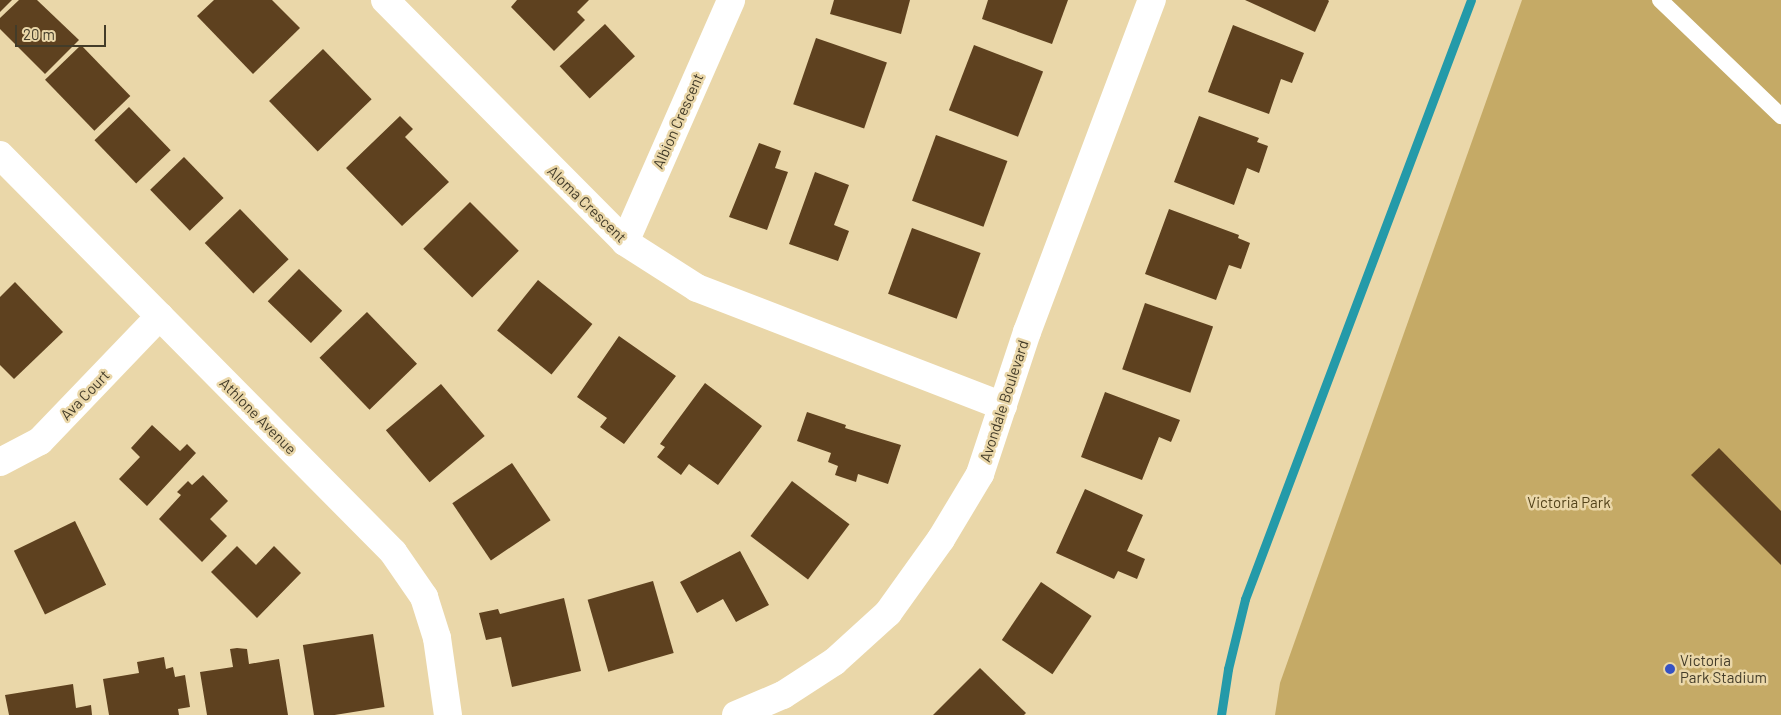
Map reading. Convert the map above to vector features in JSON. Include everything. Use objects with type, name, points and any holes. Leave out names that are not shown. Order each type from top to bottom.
[{"type":"street","name":"Aloma Crescent","points":[[385,0],[625,242],[697,288],[1003,406]]},
{"type":"street","name":"Albion Crescent","points":[[625,242],[731,0]]},
{"type":"street","name":"Avondale Boulevard","points":[[736,715],[783,695],[834,662],[888,613],[941,539],[980,474],[1027,332],[1152,0]]},
{"type":"street","name":"Athlone Avenue","points":[[0,155],[393,552],[424,598],[437,638],[448,715]]},
{"type":"street","name":"Ava Court","points":[[0,462],[40,442],[160,316]]},
{"type":"lane","points":[[1660,0],[1781,116]]},
{"type":"green space","name":"Victoria Park","points":[[1522,0],[1781,0],[1781,715],[1275,715],[1280,683]]},
{"type":"building","points":[[0,0],[12,0],[0,12]]},
{"type":"building","points":[[19,0],[37,0],[79,40],[45,74],[0,29],[0,18]]},
{"type":"building","points":[[214,0],[272,0],[300,28],[253,74],[197,16]]},
{"type":"building","points":[[517,0],[589,0],[577,12],[585,20],[554,51],[511,7]]},
{"type":"building","points":[[834,0],[910,0],[901,34],[830,14]]},
{"type":"building","points":[[988,0],[1068,0],[1052,44],[982,19]]},
{"type":"building","points":[[1245,0],[1328,0],[1329,1],[1315,32]]},
{"type":"building","points":[[605,24],[635,56],[590,98],[560,66]]},
{"type":"building","points":[[1233,25],[1304,53],[1292,83],[1281,79],[1269,114],[1208,92]]},
{"type":"building","points":[[816,38],[887,62],[864,129],[793,104]]},
{"type":"building","points":[[81,45],[130,96],[94,131],[45,80]]},
{"type":"building","points":[[974,45],[1043,72],[1018,137],[949,110]]},
{"type":"building","points":[[323,49],[372,99],[318,151],[269,101]]},
{"type":"building","points":[[129,107],[171,150],[136,184],[94,140]]},
{"type":"building","points":[[400,116],[413,129],[405,137],[449,182],[402,226],[346,168]]},
{"type":"building","points":[[1199,116],[1259,138],[1257,142],[1268,146],[1259,173],[1247,168],[1234,205],[1174,182]]},
{"type":"building","points":[[936,135],[1007,161],[983,227],[912,201]]},
{"type":"building","points":[[759,143],[781,151],[775,168],[788,172],[767,230],[729,217]]},
{"type":"building","points":[[184,157],[224,198],[190,231],[150,190]]},
{"type":"building","points":[[815,172],[849,185],[834,225],[849,231],[838,261],[789,244]]},
{"type":"building","points":[[470,202],[519,251],[472,297],[423,249]]},
{"type":"building","points":[[240,209],[289,259],[253,293],[205,243]]},
{"type":"building","points":[[1169,209],[1239,235],[1238,238],[1250,243],[1241,269],[1229,265],[1216,300],[1145,274]]},
{"type":"building","points":[[912,228],[981,253],[957,319],[888,294]]},
{"type":"building","points":[[299,269],[342,311],[311,343],[268,301]]},
{"type":"building","points":[[538,280],[592,324],[551,375],[497,331]]},
{"type":"building","points":[[15,282],[63,332],[14,379],[0,365],[0,297]]},
{"type":"building","points":[[1145,303],[1213,326],[1190,393],[1122,369]]},
{"type":"building","points":[[367,312],[417,364],[370,410],[320,358]]},
{"type":"building","points":[[619,336],[676,376],[624,444],[600,427],[607,418],[577,397]]},
{"type":"building","points":[[705,383],[762,426],[718,485],[689,464],[681,475],[657,457],[665,447],[660,444]]},
{"type":"building","points":[[441,384],[485,436],[430,482],[386,430]]},
{"type":"building","points":[[1105,392],[1180,420],[1171,442],[1159,437],[1142,480],[1081,457]]},
{"type":"building","points":[[807,412],[846,425],[845,428],[901,445],[888,484],[858,474],[856,482],[835,475],[838,466],[828,462],[831,453],[797,441]]},
{"type":"building","points":[[152,425],[180,451],[187,444],[196,453],[147,506],[119,479],[140,457],[131,448]]},
{"type":"building","points":[[1719,448],[1781,511],[1781,565],[1691,475]]},
{"type":"building","points":[[512,463],[551,520],[491,560],[452,503]]},
{"type":"building","points":[[203,475],[228,501],[210,519],[227,536],[202,562],[159,519],[181,495],[177,492],[188,481],[192,485]]},
{"type":"building","points":[[792,481],[850,524],[808,579],[750,536]]},
{"type":"building","points":[[1085,489],[1143,515],[1127,551],[1145,559],[1137,579],[1118,571],[1114,579],[1056,553]]},
{"type":"building","points":[[75,521],[106,585],[45,615],[14,551]]},
{"type":"building","points":[[237,546],[256,565],[274,546],[301,573],[257,618],[211,572]]},
{"type":"building","points":[[740,551],[769,605],[736,622],[723,599],[697,613],[680,582]]},
{"type":"building","points":[[653,581],[674,653],[608,672],[588,600]]},
{"type":"building","points":[[1041,582],[1092,616],[1052,674],[1002,640]]},
{"type":"building","points":[[564,598],[581,671],[512,687],[501,637],[486,640],[479,613],[498,609],[500,614]]},
{"type":"building","points":[[373,634],[385,707],[335,715],[314,715],[303,645]]},
{"type":"building","points":[[230,649],[247,649],[249,664],[279,659],[288,715],[207,715],[200,672],[233,667]]},
{"type":"building","points":[[164,657],[166,669],[173,667],[175,677],[185,675],[190,707],[178,709],[179,715],[109,715],[103,679],[139,673],[137,662]]},
{"type":"building","points":[[980,668],[1026,713],[1024,715],[933,715]]},
{"type":"building","points":[[73,684],[76,708],[91,705],[92,715],[9,715],[5,695]]},
{"type":"waterway","points":[[1221,715],[1228,669],[1245,599],[1471,0]]},
{"type":"place","name":"Victoria Park Stadium","points":[[1670,669]]}]
